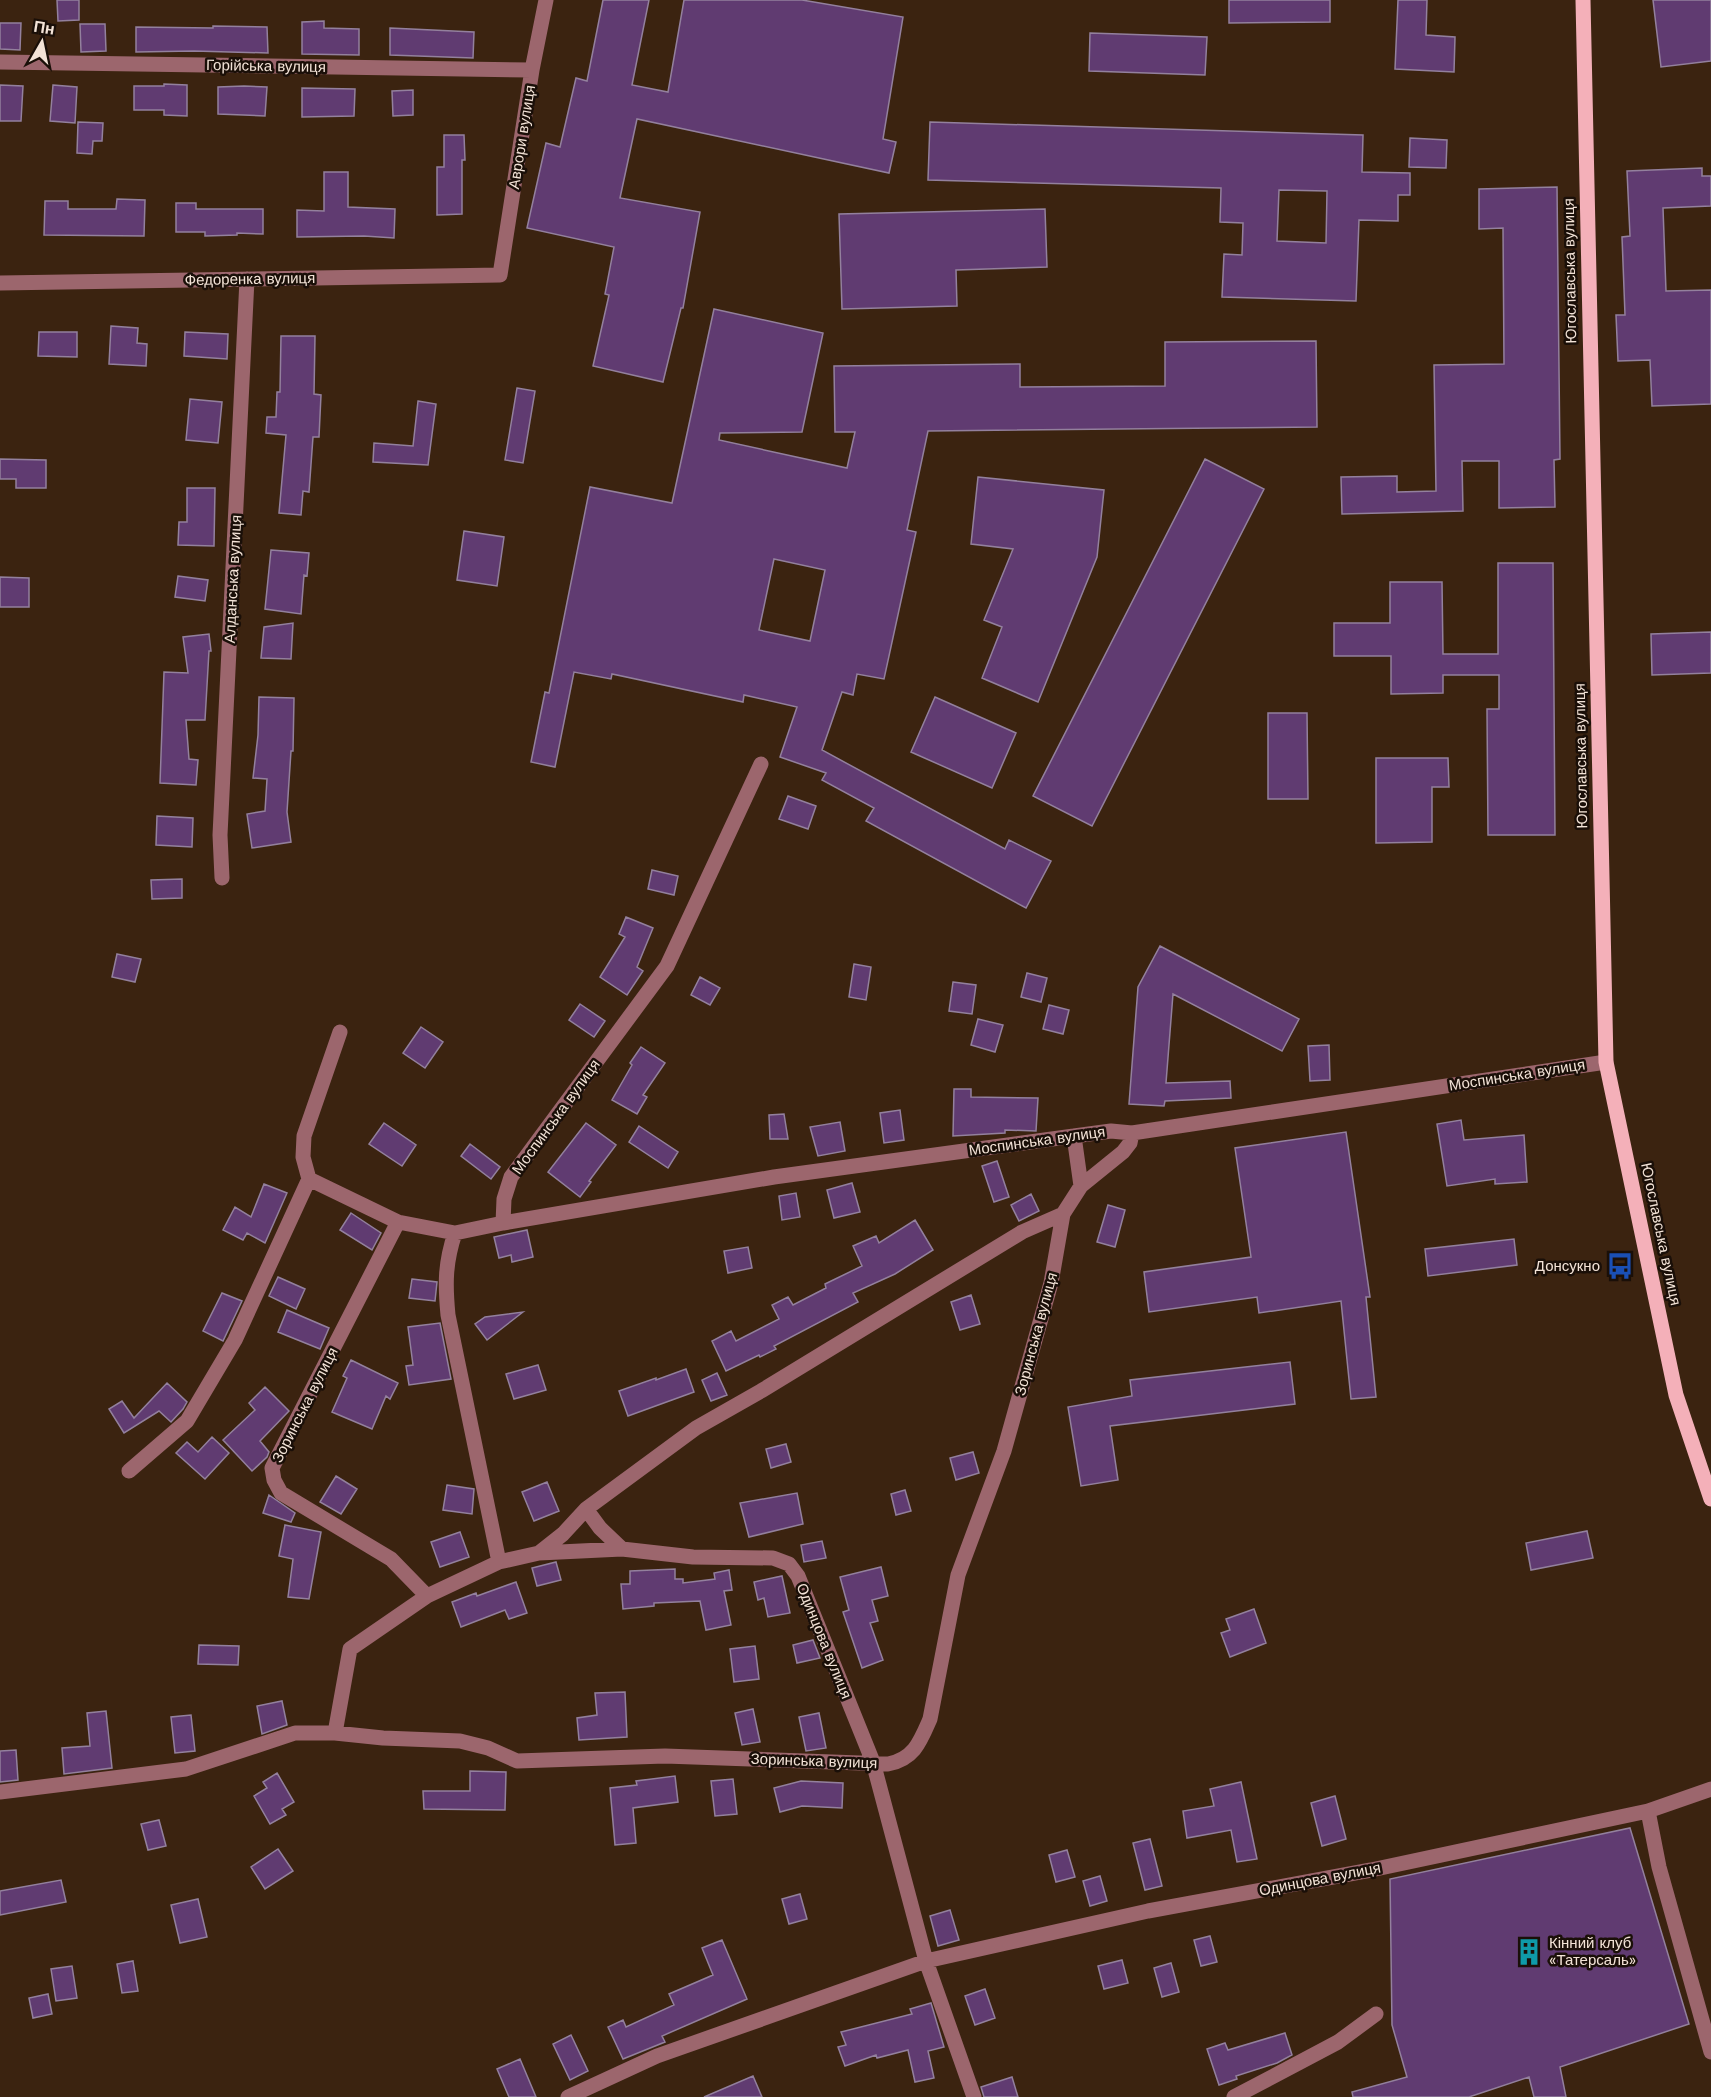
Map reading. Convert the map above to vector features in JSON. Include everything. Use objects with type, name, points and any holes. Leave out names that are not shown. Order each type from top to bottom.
[{"type":"main road","name":"Югославська вулиця","points":[[1583,0],[1606,1062],[1676,1395],[1711,1499]]},
{"type":"street","name":"Аврори вулиця","points":[[500,275],[532,69],[546,0]]},
{"type":"street","name":"Горійська вулиця","points":[[0,62],[532,69]]},
{"type":"street","name":"Федоренка вулиця","points":[[0,283],[500,275]]},
{"type":"street","name":"Алданська вулиця","points":[[222,878],[220,835],[247,279]]},
{"type":"street","name":"Моспинська вулиця","points":[[503,1222],[504,1199],[511,1177],[667,966],[761,764]]},
{"type":"street","points":[[129,1471],[187,1421],[235,1340],[309,1179],[303,1157],[304,1136],[340,1032]]},
{"type":"street","name":"Моспинська вулиця","points":[[309,1179],[398,1222],[455,1233],[503,1222],[774,1177],[1111,1131],[1132,1133],[1606,1062]]},
{"type":"street","name":"Зоринська вулиця","points":[[0,1792],[186,1769],[295,1733],[335,1733],[383,1738],[460,1741],[488,1748],[517,1761],[665,1756],[888,1764],[902,1761],[911,1754],[930,1719],[958,1575],[1004,1452],[1051,1283],[1063,1214],[1081,1186],[1123,1152],[1130,1143],[1132,1133]]},
{"type":"street","points":[[1074,1136],[1081,1186]]},
{"type":"street","points":[[335,1733],[350,1649],[427,1596],[499,1562],[539,1553],[563,1534],[586,1509],[696,1428],[1022,1232],[1063,1214]]},
{"type":"street","name":"Зоринська вулиця","points":[[398,1222],[272,1468],[274,1480],[281,1493],[391,1559],[427,1596]]},
{"type":"street","points":[[455,1233],[449,1253],[445,1282],[448,1315],[499,1562]]},
{"type":"street","points":[[586,1509],[600,1528],[622,1549]]},
{"type":"street","name":"Одинцова вулиця","points":[[539,1553],[622,1549],[693,1557],[773,1558],[789,1564],[798,1576],[873,1762],[926,1961],[975,2097]]},
{"type":"street","name":"Одинцова вулиця","points":[[568,2097],[657,2056],[926,1961],[1148,1911],[1371,1870],[1648,1811],[1711,1789]]},
{"type":"street","points":[[1648,1811],[1659,1866],[1711,2052]]},
{"type":"street","points":[[1234,2097],[1338,2042],[1376,2014]]},
{"type":"building","points":[[57,0],[79,0],[79,20],[58,21]]},
{"type":"building","points":[[603,0],[649,0],[632,85],[668,92],[684,0],[802,0],[903,17],[883,139],[896,142],[889,173],[637,119],[620,198],[700,212],[683,308],[681,308],[663,382],[593,366],[609,295],[605,294],[614,247],[527,228],[546,143],[560,147],[576,78],[587,81]]},
{"type":"building","points":[[1229,0],[1330,0],[1330,22],[1229,23]]},
{"type":"building","points":[[1398,0],[1427,0],[1426,35],[1455,37],[1454,72],[1395,69]]},
{"type":"building","points":[[1653,0],[1711,0],[1711,61],[1661,67]]},
{"type":"building","points":[[324,21],[324,28],[359,29],[359,55],[302,54],[302,22]]},
{"type":"building","points":[[0,23],[21,23],[20,50],[0,49]]},
{"type":"building","points":[[80,24],[105,24],[106,51],[81,52]]},
{"type":"building","points":[[213,26],[267,27],[268,53],[136,52],[136,27],[213,28]]},
{"type":"building","points":[[390,28],[474,32],[473,58],[390,55]]},
{"type":"building","points":[[1090,33],[1207,37],[1205,75],[1089,71]]},
{"type":"building","points":[[164,84],[187,85],[187,116],[164,115],[164,110],[134,110],[134,86],[164,86]]},
{"type":"building","points":[[0,85],[23,86],[21,121],[0,121]]},
{"type":"building","points":[[53,85],[77,87],[75,123],[50,121]]},
{"type":"building","points":[[218,87],[267,87],[265,116],[218,114]]},
{"type":"building","points":[[302,88],[355,89],[354,116],[302,117]]},
{"type":"building","points":[[413,90],[413,115],[393,116],[392,91]]},
{"type":"building","points":[[78,122],[103,123],[102,141],[93,141],[92,154],[77,153]]},
{"type":"building","points":[[930,122],[1363,135],[1362,172],[1410,173],[1410,195],[1398,195],[1398,221],[1359,220],[1356,301],[1222,297],[1224,254],[1242,255],[1243,223],[1220,222],[1221,188],[928,180]],"holes":[[[1279,190],[1327,191],[1326,243],[1277,241]]]},
{"type":"building","points":[[444,135],[464,135],[462,214],[437,215],[437,167],[444,167]]},
{"type":"building","points":[[1410,138],[1447,140],[1446,168],[1409,167]]},
{"type":"building","points":[[1702,168],[1702,176],[1711,176],[1711,206],[1663,208],[1666,291],[1711,290],[1711,404],[1652,406],[1650,360],[1618,361],[1616,315],[1625,315],[1622,237],[1630,236],[1627,171]]},
{"type":"building","points":[[324,172],[348,172],[348,207],[395,209],[394,238],[297,237],[297,210],[324,211]]},
{"type":"building","points":[[1557,187],[1560,459],[1554,460],[1555,507],[1499,508],[1499,461],[1462,461],[1463,511],[1342,514],[1341,477],[1397,476],[1397,492],[1436,491],[1434,365],[1504,364],[1503,228],[1479,229],[1479,189]]},
{"type":"building","points":[[117,199],[145,200],[144,236],[44,235],[45,201],[68,201],[68,209],[116,209]]},
{"type":"building","points":[[176,203],[196,203],[196,209],[263,209],[263,234],[237,233],[237,235],[205,236],[205,232],[176,232]]},
{"type":"building","points":[[1045,209],[1047,267],[956,270],[957,306],[842,309],[839,214]]},
{"type":"building","points":[[714,309],[823,333],[802,432],[720,433],[719,440],[847,468],[855,432],[835,432],[834,366],[1020,364],[1020,387],[1165,386],[1165,342],[1316,341],[1317,427],[928,431],[907,530],[916,532],[884,679],[857,674],[853,695],[842,692],[822,750],[1005,849],[1009,840],[1051,861],[1026,908],[866,821],[874,808],[822,780],[826,773],[780,757],[797,707],[744,695],[743,702],[612,674],[611,679],[574,672],[555,767],[531,762],[545,692],[549,693],[590,487],[672,503]],"holes":[[[774,559],[825,570],[810,641],[759,630]]]},
{"type":"building","points":[[111,326],[138,328],[137,343],[147,344],[146,366],[109,364]]},
{"type":"building","points":[[39,332],[77,332],[77,357],[38,356]]},
{"type":"building","points":[[185,332],[228,334],[227,359],[184,356]]},
{"type":"building","points":[[281,336],[315,336],[314,394],[321,395],[319,437],[313,437],[309,492],[303,491],[301,515],[279,513],[286,435],[266,433],[267,417],[276,417],[277,392],[280,392]]},
{"type":"building","points":[[517,388],[535,391],[523,463],[505,460]]},
{"type":"building","points":[[190,399],[222,402],[218,443],[186,440]]},
{"type":"building","points":[[418,401],[436,404],[428,465],[373,462],[374,443],[413,446]]},
{"type":"building","points":[[0,459],[46,460],[46,488],[16,488],[16,479],[0,479]]},
{"type":"building","points":[[1205,459],[1264,489],[1092,826],[1033,796]]},
{"type":"building","points":[[978,477],[1104,490],[1097,557],[1038,702],[982,678],[1002,627],[984,620],[1013,549],[971,544]]},
{"type":"building","points":[[187,488],[215,488],[214,546],[178,545],[179,522],[187,522]]},
{"type":"building","points":[[464,531],[504,537],[497,586],[457,580]]},
{"type":"building","points":[[271,550],[309,553],[307,576],[304,575],[301,614],[265,609]]},
{"type":"building","points":[[1498,563],[1553,563],[1555,835],[1488,835],[1487,709],[1499,709],[1499,675],[1443,675],[1443,693],[1391,694],[1391,656],[1334,656],[1334,623],[1390,623],[1390,582],[1442,582],[1443,654],[1498,654]]},
{"type":"building","points":[[178,576],[208,580],[205,601],[175,597]]},
{"type":"building","points":[[0,577],[29,578],[29,607],[0,607]]},
{"type":"building","points":[[293,623],[291,659],[261,658],[264,627]]},
{"type":"building","points":[[1711,632],[1711,673],[1652,675],[1651,634]]},
{"type":"building","points":[[209,634],[211,651],[209,651],[205,720],[186,720],[189,759],[198,760],[196,785],[160,783],[164,672],[188,673],[183,637]]},
{"type":"building","points":[[259,697],[294,698],[293,751],[291,751],[287,812],[291,842],[252,848],[247,814],[265,811],[267,779],[253,778],[258,735]]},
{"type":"building","points":[[935,697],[1016,733],[992,788],[911,752]]},
{"type":"building","points":[[1268,713],[1307,713],[1308,799],[1268,799]]},
{"type":"building","points":[[1376,758],[1448,758],[1449,787],[1432,787],[1432,842],[1376,843]]},
{"type":"building","points":[[788,796],[816,806],[808,829],[779,819]]},
{"type":"building","points":[[157,816],[193,818],[192,847],[156,845]]},
{"type":"building","points":[[652,870],[678,876],[674,895],[648,889]]},
{"type":"building","points":[[182,879],[182,898],[152,899],[151,880]]},
{"type":"building","points":[[626,917],[653,928],[637,967],[643,971],[627,995],[600,977],[625,937],[619,934]]},
{"type":"building","points":[[1160,946],[1299,1019],[1282,1051],[1173,994],[1166,1083],[1230,1081],[1231,1098],[1165,1101],[1164,1106],[1129,1104],[1138,987]]},
{"type":"building","points":[[117,954],[141,959],[135,982],[112,977]]},
{"type":"building","points":[[854,964],[871,967],[866,1000],[849,997]]},
{"type":"building","points":[[1027,973],[1047,978],[1041,1002],[1021,997]]},
{"type":"building","points":[[700,977],[720,988],[710,1005],[691,995]]},
{"type":"building","points":[[953,982],[976,985],[972,1014],[949,1011]]},
{"type":"building","points":[[580,1004],[605,1021],[594,1037],[569,1020]]},
{"type":"building","points":[[1049,1005],[1069,1010],[1063,1034],[1043,1029]]},
{"type":"building","points":[[978,1019],[1003,1025],[995,1052],[971,1045]]},
{"type":"building","points":[[421,1027],[443,1042],[425,1068],[403,1053]]},
{"type":"building","points":[[1329,1045],[1330,1080],[1310,1081],[1308,1046]]},
{"type":"building","points":[[641,1047],[665,1063],[643,1095],[647,1097],[637,1114],[612,1100],[632,1065],[630,1063]]},
{"type":"building","points":[[954,1089],[971,1089],[971,1097],[1038,1098],[1036,1131],[1005,1130],[1005,1133],[953,1136]]},
{"type":"building","points":[[900,1110],[904,1140],[884,1143],[880,1113]]},
{"type":"building","points":[[784,1114],[788,1139],[770,1139],[769,1115]]},
{"type":"building","points":[[1461,1120],[1464,1140],[1524,1135],[1527,1182],[1495,1184],[1495,1179],[1447,1186],[1437,1124]]},
{"type":"building","points":[[840,1122],[845,1151],[818,1156],[810,1127]]},
{"type":"building","points":[[384,1123],[416,1145],[402,1166],[369,1144]]},
{"type":"building","points":[[586,1123],[616,1145],[580,1197],[548,1172]]},
{"type":"building","points":[[639,1126],[678,1152],[668,1168],[629,1142]]},
{"type":"building","points":[[1346,1132],[1370,1297],[1366,1297],[1376,1397],[1351,1399],[1341,1301],[1259,1313],[1257,1297],[1149,1312],[1144,1272],[1251,1257],[1235,1148]]},
{"type":"building","points":[[470,1144],[500,1167],[491,1179],[461,1156]]},
{"type":"building","points":[[997,1161],[1009,1197],[994,1202],[982,1166]]},
{"type":"building","points":[[852,1183],[860,1212],[834,1218],[827,1190]]},
{"type":"building","points":[[264,1184],[287,1193],[265,1243],[247,1233],[243,1240],[223,1230],[235,1207],[251,1217]]},
{"type":"building","points":[[796,1193],[800,1217],[782,1220],[779,1196]]},
{"type":"building","points":[[1031,1194],[1039,1211],[1019,1221],[1011,1205]]},
{"type":"building","points":[[1108,1205],[1125,1210],[1115,1247],[1097,1242]]},
{"type":"building","points":[[351,1213],[381,1233],[372,1250],[340,1230]]},
{"type":"building","points":[[915,1220],[933,1250],[895,1274],[853,1293],[858,1302],[774,1346],[776,1349],[726,1371],[712,1341],[731,1331],[736,1341],[779,1319],[772,1305],[788,1297],[793,1305],[826,1288],[825,1284],[862,1266],[853,1246],[876,1236],[879,1243]]},
{"type":"building","points":[[527,1230],[533,1257],[512,1262],[511,1255],[499,1258],[494,1237]]},
{"type":"building","points":[[1514,1239],[1517,1265],[1428,1276],[1425,1249]]},
{"type":"building","points":[[748,1247],[752,1268],[728,1273],[724,1251]]},
{"type":"building","points":[[278,1277],[305,1289],[296,1309],[269,1296]]},
{"type":"building","points":[[412,1279],[437,1282],[435,1301],[409,1298]]},
{"type":"building","points":[[222,1293],[242,1301],[223,1341],[203,1331]]},
{"type":"building","points":[[971,1295],[980,1324],[960,1330],[951,1302]]},
{"type":"building","points":[[287,1310],[329,1328],[320,1349],[278,1332]]},
{"type":"building","points":[[523,1312],[487,1340],[475,1324],[485,1317]]},
{"type":"building","points":[[440,1323],[451,1379],[409,1385],[406,1366],[413,1365],[408,1327]]},
{"type":"building","points":[[351,1360],[398,1383],[390,1399],[386,1396],[372,1429],[332,1412],[347,1378],[343,1376]]},
{"type":"building","points":[[1290,1362],[1295,1404],[1110,1426],[1118,1480],[1081,1486],[1068,1407],[1132,1396],[1130,1380]]},
{"type":"building","points":[[538,1365],[546,1390],[514,1399],[506,1374]]},
{"type":"building","points":[[686,1369],[694,1392],[628,1416],[619,1391]]},
{"type":"building","points":[[717,1373],[727,1395],[711,1401],[702,1380]]},
{"type":"building","points":[[167,1383],[187,1402],[183,1409],[171,1422],[159,1411],[124,1433],[109,1409],[122,1401],[134,1418]]},
{"type":"building","points":[[265,1387],[289,1411],[260,1441],[269,1452],[267,1457],[252,1471],[223,1440],[255,1410],[249,1403]]},
{"type":"building","points":[[212,1437],[229,1453],[205,1479],[176,1453],[187,1442],[198,1452]]},
{"type":"building","points":[[786,1444],[791,1462],[771,1468],[766,1449]]},
{"type":"building","points":[[973,1452],[979,1473],[956,1480],[950,1458]]},
{"type":"building","points":[[336,1476],[357,1489],[341,1514],[320,1502]]},
{"type":"building","points":[[547,1482],[559,1511],[534,1521],[522,1492]]},
{"type":"building","points":[[447,1485],[474,1489],[472,1514],[443,1510]]},
{"type":"building","points":[[905,1490],[911,1511],[896,1515],[891,1494]]},
{"type":"building","points":[[797,1493],[803,1524],[749,1537],[740,1503]]},
{"type":"building","points":[[269,1495],[295,1513],[291,1522],[263,1513]]},
{"type":"building","points":[[285,1525],[321,1532],[309,1599],[288,1597],[293,1559],[279,1556]]},
{"type":"building","points":[[1587,1531],[1593,1558],[1531,1570],[1526,1543]]},
{"type":"building","points":[[460,1532],[469,1557],[440,1567],[431,1542]]},
{"type":"building","points":[[822,1541],[826,1558],[804,1562],[801,1545]]},
{"type":"building","points":[[556,1562],[561,1580],[537,1586],[532,1568]]},
{"type":"building","points":[[881,1567],[888,1596],[872,1600],[878,1621],[870,1623],[883,1660],[862,1668],[843,1612],[849,1610],[840,1577]]},
{"type":"building","points":[[675,1569],[675,1579],[683,1579],[683,1583],[715,1579],[714,1573],[729,1570],[732,1590],[724,1591],[731,1625],[706,1630],[700,1601],[654,1603],[654,1606],[623,1609],[621,1584],[630,1584],[630,1571]]},
{"type":"building","points":[[782,1576],[790,1613],[768,1617],[764,1598],[758,1600],[754,1582]]},
{"type":"building","points":[[516,1582],[527,1613],[509,1619],[505,1610],[461,1627],[452,1602]]},
{"type":"building","points":[[1254,1609],[1266,1643],[1230,1657],[1221,1633],[1230,1630],[1226,1619]]},
{"type":"building","points":[[813,1640],[820,1658],[797,1663],[793,1645]]},
{"type":"building","points":[[199,1645],[239,1646],[238,1665],[198,1664]]},
{"type":"building","points":[[755,1646],[759,1679],[734,1682],[730,1649]]},
{"type":"building","points":[[625,1692],[627,1737],[579,1740],[577,1718],[597,1715],[595,1693]]},
{"type":"building","points":[[282,1701],[287,1725],[262,1734],[257,1706]]},
{"type":"building","points":[[753,1709],[760,1742],[742,1745],[735,1713]]},
{"type":"building","points":[[106,1711],[112,1768],[64,1774],[62,1748],[90,1746],[87,1713]]},
{"type":"building","points":[[819,1713],[826,1748],[806,1751],[799,1717]]},
{"type":"building","points":[[191,1715],[195,1751],[175,1753],[171,1717]]},
{"type":"building","points":[[16,1750],[18,1780],[0,1782],[0,1751]]},
{"type":"building","points":[[470,1771],[506,1772],[505,1810],[424,1809],[423,1791],[470,1791]]},
{"type":"building","points":[[277,1773],[294,1802],[282,1809],[286,1815],[270,1824],[254,1796],[267,1788],[263,1782]]},
{"type":"building","points":[[675,1776],[678,1802],[633,1808],[636,1843],[615,1845],[610,1788],[637,1785],[636,1781]]},
{"type":"building","points":[[733,1779],[737,1814],[715,1816],[711,1781]]},
{"type":"building","points":[[801,1781],[843,1783],[842,1808],[802,1806],[780,1812],[774,1788]]},
{"type":"building","points":[[1241,1782],[1257,1859],[1237,1862],[1231,1830],[1187,1838],[1183,1811],[1214,1806],[1210,1789]]},
{"type":"building","points":[[1335,1796],[1346,1839],[1322,1846],[1311,1803]]},
{"type":"building","points":[[159,1820],[166,1846],[148,1850],[141,1824]]},
{"type":"building","name":"Кінний клуб «Татерсаль»","points":[[1630,1828],[1689,2024],[1560,2067],[1566,2097],[1534,2097],[1529,2077],[1469,2097],[1353,2097],[1352,2092],[1407,2077],[1392,2025],[1390,1879]]},
{"type":"building","points":[[1150,1839],[1162,1886],[1145,1890],[1133,1843]]},
{"type":"building","points":[[278,1849],[293,1871],[265,1889],[251,1867]]},
{"type":"building","points":[[1067,1850],[1075,1877],[1056,1882],[1049,1855]]},
{"type":"building","points":[[1100,1876],[1107,1901],[1090,1906],[1083,1881]]},
{"type":"building","points":[[61,1880],[66,1902],[0,1915],[0,1891]]},
{"type":"building","points":[[800,1894],[807,1919],[789,1924],[782,1899]]},
{"type":"building","points":[[198,1899],[207,1937],[180,1943],[171,1905]]},
{"type":"building","points":[[950,1910],[959,1940],[938,1946],[930,1916]]},
{"type":"building","points":[[1210,1936],[1217,1962],[1201,1966],[1194,1940]]},
{"type":"building","points":[[722,1940],[747,1999],[662,2036],[665,2042],[623,2059],[608,2027],[623,2020],[626,2027],[674,2005],[669,1994],[713,1975],[702,1948]]},
{"type":"building","points":[[1122,1960],[1128,1983],[1104,1989],[1098,1966]]},
{"type":"building","points":[[133,1961],[138,1991],[122,1993],[117,1964]]},
{"type":"building","points":[[1171,1963],[1179,1992],[1162,1997],[1154,1968]]},
{"type":"building","points":[[72,1966],[77,1998],[56,2001],[51,1969]]},
{"type":"building","points":[[985,1989],[995,2018],[975,2025],[965,1996]]},
{"type":"building","points":[[48,1994],[52,2014],[33,2018],[29,1998]]},
{"type":"building","points":[[931,2003],[944,2047],[928,2051],[934,2078],[915,2082],[908,2050],[877,2058],[876,2055],[845,2066],[838,2047],[846,2045],[841,2032],[912,2014],[910,2009]]},
{"type":"building","points":[[1285,2033],[1292,2055],[1277,2063],[1236,2076],[1237,2079],[1219,2085],[1207,2049],[1225,2043],[1228,2050]]},
{"type":"building","points":[[571,2035],[588,2071],[570,2080],[553,2044]]},
{"type":"building","points":[[520,2059],[536,2097],[509,2097],[497,2069]]},
{"type":"building","points":[[753,2076],[762,2097],[704,2097]]},
{"type":"building","points":[[1012,2077],[1018,2097],[984,2097],[981,2087]]},
{"type":"place","name":"Донсукно","points":[[1620,1266]]},
{"type":"place","name":"Кінний клуб «Татерсаль»","points":[[1529,1952]]}]
